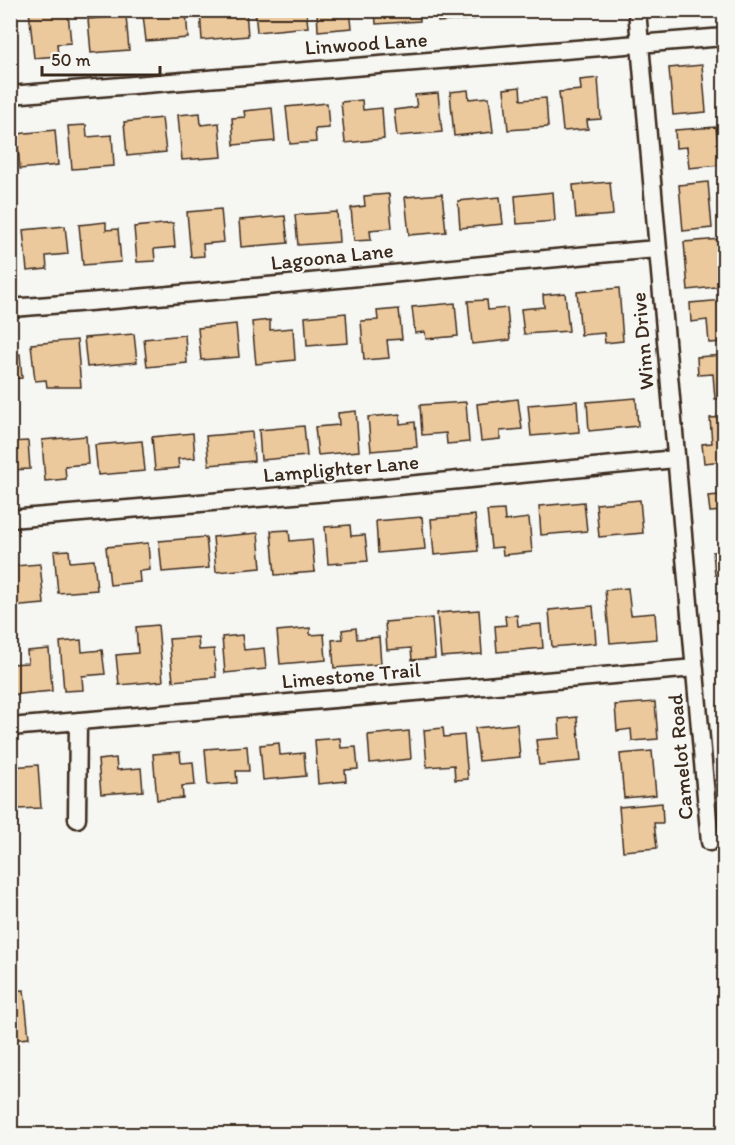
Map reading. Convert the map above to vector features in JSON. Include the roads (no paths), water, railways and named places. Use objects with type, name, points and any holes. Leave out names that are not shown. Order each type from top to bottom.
[{"type":"street","name":"Winn Drive","points":[[637,10],[695,668]]},
{"type":"street","name":"Linwood Lane","points":[[10,94],[724,37]]},
{"type":"street","name":"Lagoona Lane","points":[[10,308],[141,299],[460,266],[657,249]]},
{"type":"street","name":"Lamplighter Lane","points":[[10,519],[377,488],[675,459]]},
{"type":"street","name":"Limestone Trail","points":[[10,727],[695,668]]},
{"type":"street","name":"Camelot Road","points":[[695,668],[710,842]]},
{"type":"street","points":[[78,721],[78,819]]}]
